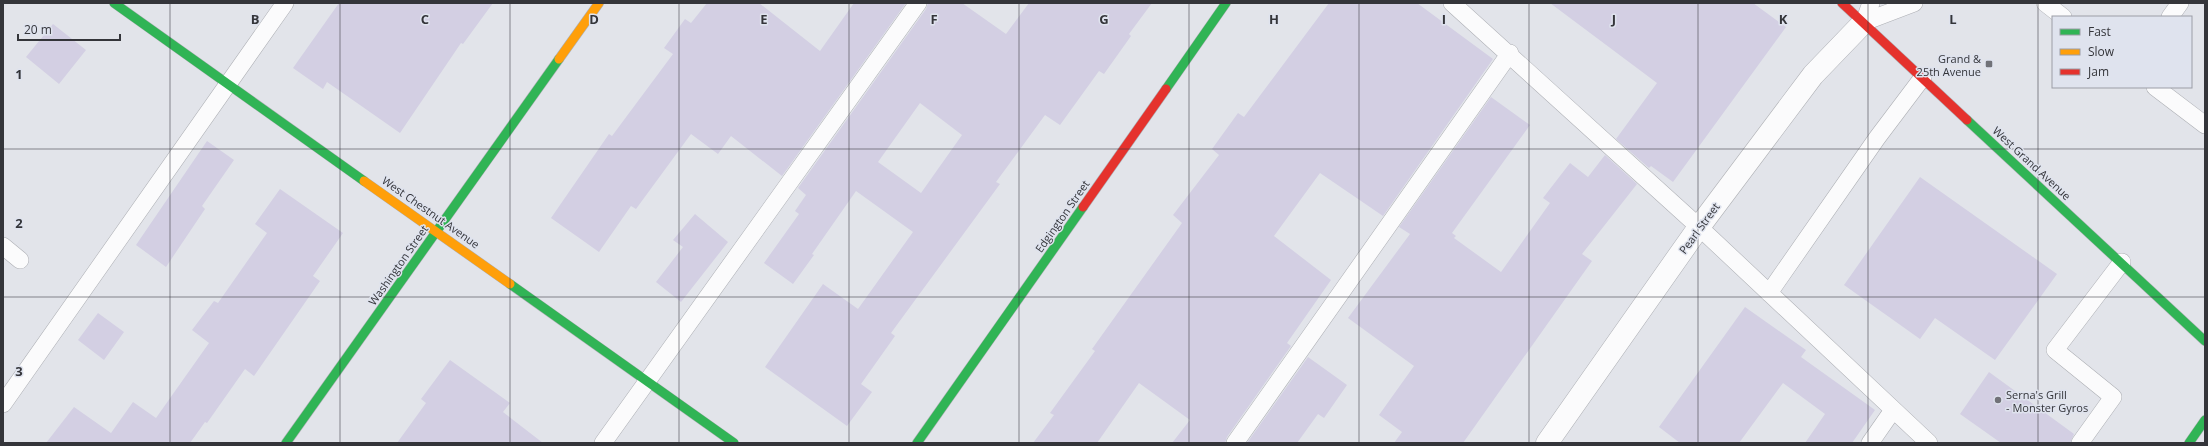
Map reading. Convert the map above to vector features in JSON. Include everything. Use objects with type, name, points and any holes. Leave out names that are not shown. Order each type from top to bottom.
[{"type":"street","name":"West Chestnut Avenue","points":[[114,3],[734,443]]},
{"type":"street","name":"Washington Street","points":[[286,443],[599,3]]},
{"type":"street","name":"Edgington Street","points":[[917,443],[1226,3]]},
{"type":"street","name":"West Grand Avenue","points":[[1842,3],[1867,13],[1923,77],[2205,341]]},
{"type":"street","name":"Pearl Street","points":[[1547,443],[1699,227],[1813,75],[1867,13]]},
{"type":"street","points":[[2189,443],[2205,420]]},
{"type":"lane","points":[[3,404],[284,3]]},
{"type":"lane","points":[[603,443],[646,380],[918,3]]},
{"type":"lane","points":[[1452,3],[1510,53],[1699,227],[1929,443]]},
{"type":"lane","points":[[1867,13],[1914,3]]},
{"type":"lane","points":[[2045,3],[2062,16]]},
{"type":"lane","points":[[2171,16],[2180,3]]},
{"type":"lane","points":[[1235,443],[1510,53]]},
{"type":"lane","points":[[1769,293],[1877,138],[1923,77]]},
{"type":"lane","points":[[2156,88],[2205,125]]},
{"type":"lane","points":[[3,246],[20,260]]},
{"type":"lane","points":[[2080,443],[2113,397],[2055,350],[2122,262]]},
{"type":"lane","points":[[1870,443],[1893,410]]},
{"type":"building","points":[[339,3],[493,3],[463,44],[461,43],[400,133],[327,82],[323,89],[293,68]]},
{"type":"building","points":[[707,3],[759,3],[820,51],[854,3],[906,3],[782,176],[731,136],[718,154],[691,134],[636,209],[631,206],[599,252],[551,218],[609,134],[612,136],[673,54],[664,48],[685,19],[691,23]]},
{"type":"building","points":[[928,3],[962,3],[1006,34],[1029,3],[1152,3],[1129,34],[1131,36],[1104,74],[1099,71],[1060,125],[1045,115],[996,182],[1000,184],[891,333],[895,336],[861,384],[872,392],[847,426],[765,367],[823,284],[858,309],[913,232],[856,191],[793,284],[764,263],[799,214],[795,211],[806,195],[798,188],[926,9]],"holes":[[[920,103],[962,135],[921,193],[878,162]]]},
{"type":"building","points":[[1329,3],[1417,3],[1493,59],[1383,216],[1320,173],[1274,236],[1331,280],[1287,343],[1291,346],[1227,437],[1225,443],[1172,443],[1190,420],[1139,383],[1097,443],[1033,443],[1054,415],[1050,413],[1095,351],[1092,349],[1182,223],[1173,215],[1219,155],[1212,149],[1238,113],[1244,117]]},
{"type":"building","points":[[1550,3],[1753,3],[1786,27],[1673,182],[1651,166],[1649,168],[1616,139],[1657,83]]},
{"type":"building","points":[[53,24],[86,50],[59,84],[26,57]]},
{"type":"building","points":[[1491,97],[1530,125],[1452,233],[1456,236],[1454,238],[1501,272],[1550,203],[1543,198],[1570,163],[1588,177],[1605,155],[1637,184],[1582,254],[1592,261],[1463,443],[1394,443],[1402,432],[1379,415],[1414,366],[1348,318],[1410,234],[1399,227]]},
{"type":"building","points":[[207,141],[234,160],[202,206],[205,209],[166,267],[136,245]]},
{"type":"building","points":[[1920,177],[2057,274],[1995,360],[1935,318],[1920,339],[1844,285]]},
{"type":"building","points":[[280,189],[343,233],[313,276],[320,281],[254,376],[245,369],[207,423],[205,422],[190,443],[46,443],[74,407],[111,433],[133,402],[156,418],[209,343],[192,330],[214,301],[218,303],[267,233],[255,224]]},
{"type":"building","points":[[695,214],[728,242],[681,302],[656,282],[683,247],[673,240]]},
{"type":"building","points":[[1745,307],[1806,350],[1801,357],[1875,410],[1852,443],[1805,443],[1825,414],[1783,383],[1739,443],[1680,443],[1659,427]]},
{"type":"building","points":[[98,313],[124,332],[104,360],[78,340]]},
{"type":"building","points":[[1308,357],[1347,385],[1324,418],[1318,414],[1297,443],[1247,443]]},
{"type":"building","points":[[450,360],[510,403],[503,412],[543,443],[397,443],[426,403],[421,399]]},
{"type":"building","name":"Serna's Grill - Monster Gyros","points":[[1989,372],[2074,434],[2070,443],[2001,443],[1960,414]]},
{"type":"traffic: fast","points":[[114,3],[364,181]]},
{"type":"traffic: fast","points":[[1166,89],[1226,3]]},
{"type":"traffic: fast","points":[[286,443],[559,59]]},
{"type":"traffic: fast","points":[[1967,120],[2205,341]]},
{"type":"traffic: fast","points":[[917,443],[1083,207]]},
{"type":"traffic: fast","points":[[510,284],[734,443]]},
{"type":"traffic: fast","points":[[2189,443],[2205,420]]},
{"type":"traffic: slow","points":[[559,59],[599,3]]},
{"type":"traffic: slow","points":[[364,181],[510,284]]},
{"type":"traffic: jam","points":[[1842,3],[1967,120]]},
{"type":"traffic: jam","points":[[1083,207],[1166,89]]},
{"type":"place","name":"Grand & 25th Avenue","points":[[1989,64]]},
{"type":"place","name":"Serna's Grill - Monster Gyros","points":[[1998,400]]}]
